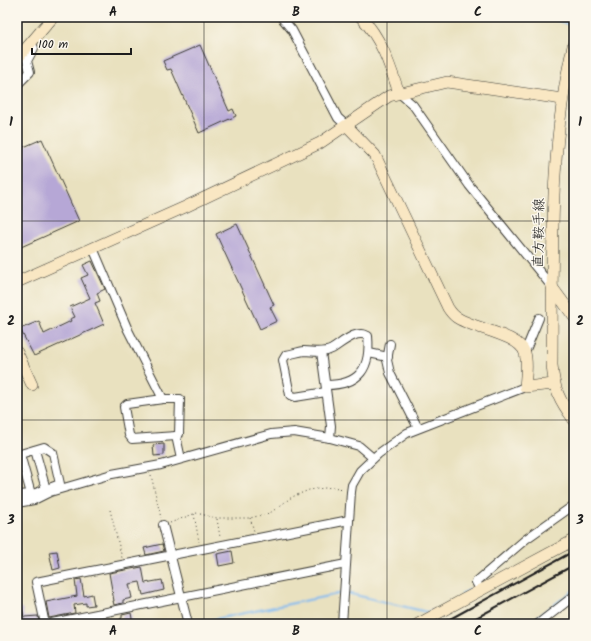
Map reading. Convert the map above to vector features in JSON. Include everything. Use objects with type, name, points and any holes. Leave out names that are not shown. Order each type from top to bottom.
[{"type":"street","points":[[17,59],[53,17]]},
{"type":"street","points":[[281,17],[292,30],[338,118],[375,155],[448,308],[456,317],[466,322],[483,330],[510,338],[525,352]]},
{"type":"street","points":[[361,17],[380,43],[390,63],[399,93],[413,105],[469,185],[552,287],[574,317]]},
{"type":"street","points":[[17,85],[30,72],[27,61],[34,48],[31,42]]},
{"type":"street","name":"直方鞍手線","points":[[574,42],[562,99],[554,195],[552,287],[554,384],[561,402],[574,420]]},
{"type":"street","points":[[17,282],[280,163],[320,143],[389,96],[447,82],[562,99]]},
{"type":"street","points":[[93,248],[128,330],[163,399]]},
{"type":"street","points":[[525,387],[525,352],[539,318]]},
{"type":"street","points":[[364,333],[368,336],[368,353],[365,366],[351,382],[296,397],[290,395],[283,360],[286,355],[305,351],[321,352],[331,349],[342,341],[364,333]]},
{"type":"street","points":[[390,344],[388,357],[390,373],[418,428]]},
{"type":"street","points":[[17,352],[32,385]]},
{"type":"street","points":[[321,352],[331,426],[330,438]]},
{"type":"street","points":[[368,353],[388,357]]},
{"type":"street","points":[[342,624],[351,492],[352,486],[360,470],[401,436],[418,428],[525,387],[554,384]]},
{"type":"street","points":[[176,436],[132,439],[129,435],[124,407],[127,404],[180,398],[179,434],[176,436],[181,459]]},
{"type":"street","points":[[17,495],[46,491],[112,474],[162,465],[271,434],[294,432],[330,438],[359,446],[373,458]]},
{"type":"street","points":[[17,503],[34,500],[46,491],[60,484],[53,453],[44,447],[18,455],[31,494]]},
{"type":"street","points":[[35,450],[46,491]]},
{"type":"street","points":[[481,591],[476,582],[526,539],[574,505]]},
{"type":"street","points":[[346,564],[46,624],[36,582],[255,537],[349,520]]},
{"type":"street","points":[[163,525],[188,624]]},
{"type":"street","points":[[418,624],[574,540]]},
{"type":"street","points":[[538,624],[574,596]]},
{"type":"path","points":[[152,475],[163,525],[194,514],[217,518],[250,518],[270,513],[292,497],[309,490],[333,487],[351,492]]},
{"type":"path","points":[[110,510],[123,564]]},
{"type":"path","points":[[194,514],[201,548]]},
{"type":"path","points":[[217,518],[221,544]]},
{"type":"path","points":[[250,518],[255,537]]},
{"type":"building","points":[[200,45],[229,111],[233,109],[236,116],[199,133],[171,69],[167,70],[163,61]]},
{"type":"building","points":[[42,139],[79,221],[21,247],[17,239],[17,150]]},
{"type":"building","points":[[237,224],[274,305],[270,307],[277,321],[260,329],[216,234]]},
{"type":"building","points":[[92,261],[105,289],[97,293],[100,301],[95,303],[104,324],[34,356],[20,329],[39,321],[44,334],[71,321],[70,319],[75,317],[70,307],[90,298],[81,278],[88,275],[83,265]]},
{"type":"building","points":[[164,444],[164,455],[154,456],[153,445]]},
{"type":"building","points":[[162,544],[164,551],[146,555],[144,548]]},
{"type":"building","points":[[57,551],[60,568],[53,570],[49,552]]},
{"type":"building","points":[[232,551],[234,563],[219,566],[217,554]]},
{"type":"building","points":[[142,567],[145,583],[162,580],[164,590],[143,595],[140,582],[129,584],[132,598],[123,600],[123,603],[114,605],[109,573]]},
{"type":"building","points":[[81,579],[84,596],[92,594],[94,605],[86,606],[86,603],[74,605],[75,613],[49,618],[46,602],[77,596],[75,580]]},
{"type":"building","points":[[17,608],[22,608],[24,617],[38,616],[39,622],[17,624]]},
{"type":"building","points":[[131,613],[133,624],[121,624],[120,619],[122,618],[122,615]]},
{"type":"waterway","points":[[547,17],[568,24],[574,30]]},
{"type":"waterway","points":[[462,594],[470,590]]},
{"type":"waterway","points":[[528,624],[574,590]]},
{"type":"waterway","points":[[191,624],[343,593]]},
{"type":"waterway","points":[[347,593],[427,612],[432,611]]},
{"type":"railway","points":[[441,624],[574,551]]},
{"type":"railway","points":[[465,624],[574,565]]}]
